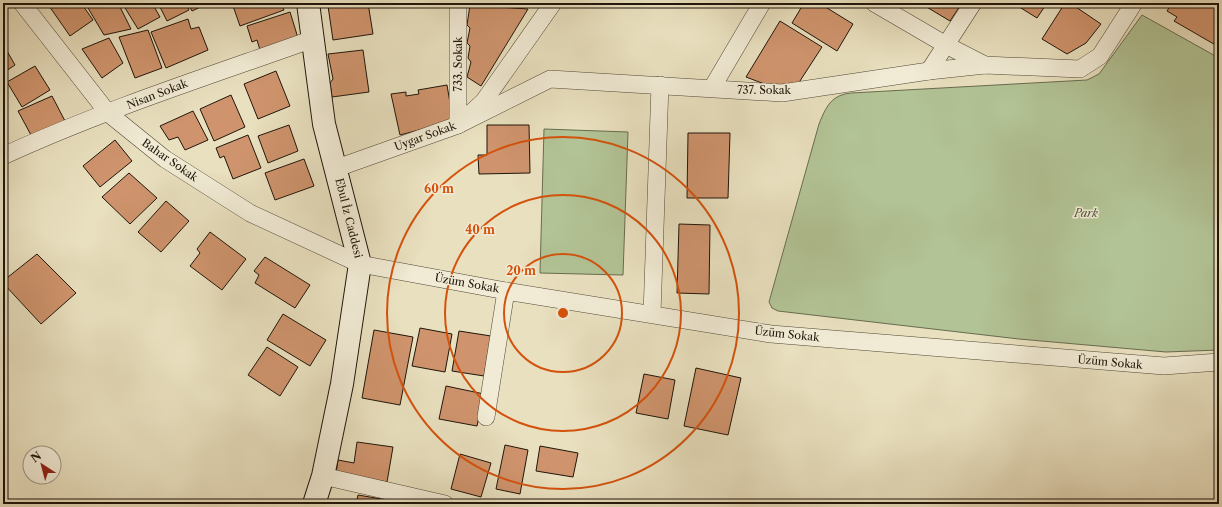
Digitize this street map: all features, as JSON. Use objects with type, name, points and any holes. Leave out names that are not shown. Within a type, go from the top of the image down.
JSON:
[{"type":"street","name":"Bahar Sokak","points":[[22,3],[108,113],[165,159],[250,213],[360,264]]},
{"type":"street","name":"Ebul İz Caddesi","points":[[308,3],[324,124],[337,168],[360,264],[342,384],[323,476],[314,504]]},
{"type":"street","name":"733. Sokak","points":[[458,3],[458,125]]},
{"type":"street","name":"Uygar Sokak","points":[[337,168],[458,125],[484,101],[553,3]]},
{"type":"street","points":[[712,88],[762,3]]},
{"type":"street","points":[[874,3],[946,45],[985,65]]},
{"type":"street","points":[[929,71],[973,3]]},
{"type":"street","name":"737. Sokak","points":[[458,125],[550,79],[712,88],[742,92],[782,93],[929,71],[985,65],[1080,68],[1100,56],[1134,3]]},
{"type":"street","name":"Nisan Sokak","points":[[3,156],[108,113],[212,74],[313,39]]},
{"type":"street","points":[[652,314],[660,85]]},
{"type":"street","name":"Üzüm Sokak","points":[[360,264],[506,291],[771,334],[1164,366],[1219,362]]},
{"type":"street","points":[[486,416],[506,291]]},
{"type":"street","points":[[323,476],[445,504]]},
{"type":"green space","name":"Park","points":[[1142,15],[1219,58],[1219,350],[1166,352],[1019,339],[778,311],[772,308],[769,302],[819,124],[827,107],[834,99],[844,94],[851,93],[1087,80],[1099,74]]},
{"type":"green space","points":[[544,129],[628,132],[623,275],[540,273]]},
{"type":"building","points":[[47,3],[81,3],[93,20],[70,36]]},
{"type":"building","points":[[85,3],[118,3],[131,29],[104,35]]},
{"type":"building","points":[[122,3],[152,3],[160,17],[138,29]]},
{"type":"building","points":[[158,3],[186,3],[189,10],[167,21]]},
{"type":"building","points":[[188,3],[209,3],[192,11]]},
{"type":"building","points":[[232,3],[281,3],[284,10],[240,26]]},
{"type":"building","points":[[348,3],[368,3],[373,34],[333,40],[328,6]]},
{"type":"building","points":[[804,3],[819,3],[853,24],[837,51],[792,23]]},
{"type":"building","points":[[920,3],[962,3],[950,21]]},
{"type":"building","points":[[1013,3],[1047,3],[1037,18]]},
{"type":"building","points":[[1065,3],[1070,3],[1101,24],[1086,43],[1067,54],[1042,39]]},
{"type":"building","points":[[1172,3],[1219,3],[1219,47],[1174,21],[1177,17],[1167,11]]},
{"type":"building","points":[[470,5],[528,9],[481,86],[467,77],[471,62],[468,58],[470,46],[467,43],[470,28],[467,25]]},
{"type":"building","points":[[290,12],[298,38],[260,50],[257,40],[252,42],[247,26]]},
{"type":"building","points":[[188,19],[191,29],[199,27],[208,50],[166,68],[151,32]]},
{"type":"building","points":[[780,21],[822,47],[798,84],[767,85],[746,77]]},
{"type":"building","points":[[148,30],[162,68],[135,78],[119,37]]},
{"type":"building","points":[[109,38],[123,63],[102,78],[82,49]]},
{"type":"building","points":[[3,44],[15,65],[3,73]]},
{"type":"building","points":[[363,50],[369,92],[332,97],[330,83],[333,79],[328,54]]},
{"type":"building","points":[[35,66],[50,90],[22,107],[7,82]]},
{"type":"building","points":[[276,71],[290,106],[258,119],[244,84]]},
{"type":"building","points":[[447,85],[453,121],[400,135],[391,94],[406,92],[406,96],[419,94],[418,90]]},
{"type":"building","points":[[231,95],[245,127],[214,141],[200,109]]},
{"type":"building","points":[[52,96],[65,121],[31,135],[18,111]]},
{"type":"building","points":[[193,111],[208,140],[185,150],[178,137],[169,140],[160,126]]},
{"type":"building","points":[[289,125],[298,151],[268,163],[258,136]]},
{"type":"building","points":[[487,125],[529,125],[530,173],[479,174],[478,155],[487,155]]},
{"type":"building","points":[[688,133],[730,133],[728,198],[687,198]]},
{"type":"building","points":[[248,135],[261,168],[233,179],[224,156],[220,158],[216,148]]},
{"type":"building","points":[[115,140],[132,161],[100,187],[83,166]]},
{"type":"building","points":[[304,159],[314,186],[275,200],[265,173]]},
{"type":"building","points":[[129,173],[157,198],[130,224],[102,197]]},
{"type":"building","points":[[166,201],[189,221],[161,252],[138,232]]},
{"type":"building","points":[[679,224],[710,225],[709,294],[677,293]]},
{"type":"building","points":[[3,230],[8,236],[3,240]]},
{"type":"building","points":[[210,232],[246,259],[222,290],[190,266],[200,253],[197,249]]},
{"type":"building","points":[[37,254],[76,293],[41,324],[3,283],[3,281]]},
{"type":"building","points":[[265,257],[310,285],[295,308],[255,283],[259,275],[254,271]]},
{"type":"building","points":[[283,314],[326,340],[310,366],[267,340]]},
{"type":"building","points":[[420,328],[452,334],[445,372],[412,366]]},
{"type":"building","points":[[374,330],[413,337],[400,405],[362,398]]},
{"type":"building","points":[[459,331],[491,336],[484,376],[452,371]]},
{"type":"building","points":[[267,347],[298,367],[280,396],[248,375]]},
{"type":"building","points":[[696,368],[741,378],[728,435],[684,426]]},
{"type":"building","points":[[644,374],[675,380],[668,419],[636,413]]},
{"type":"building","points":[[446,386],[484,394],[477,426],[439,419]]},
{"type":"building","points":[[357,442],[393,447],[387,482],[336,474],[338,460],[354,463]]},
{"type":"building","points":[[505,445],[528,450],[520,494],[496,489]]},
{"type":"building","points":[[540,446],[578,453],[573,477],[536,471]]},
{"type":"building","points":[[460,454],[491,463],[481,497],[451,489]]},
{"type":"building","points":[[358,495],[399,502],[399,504],[356,504]]}]
